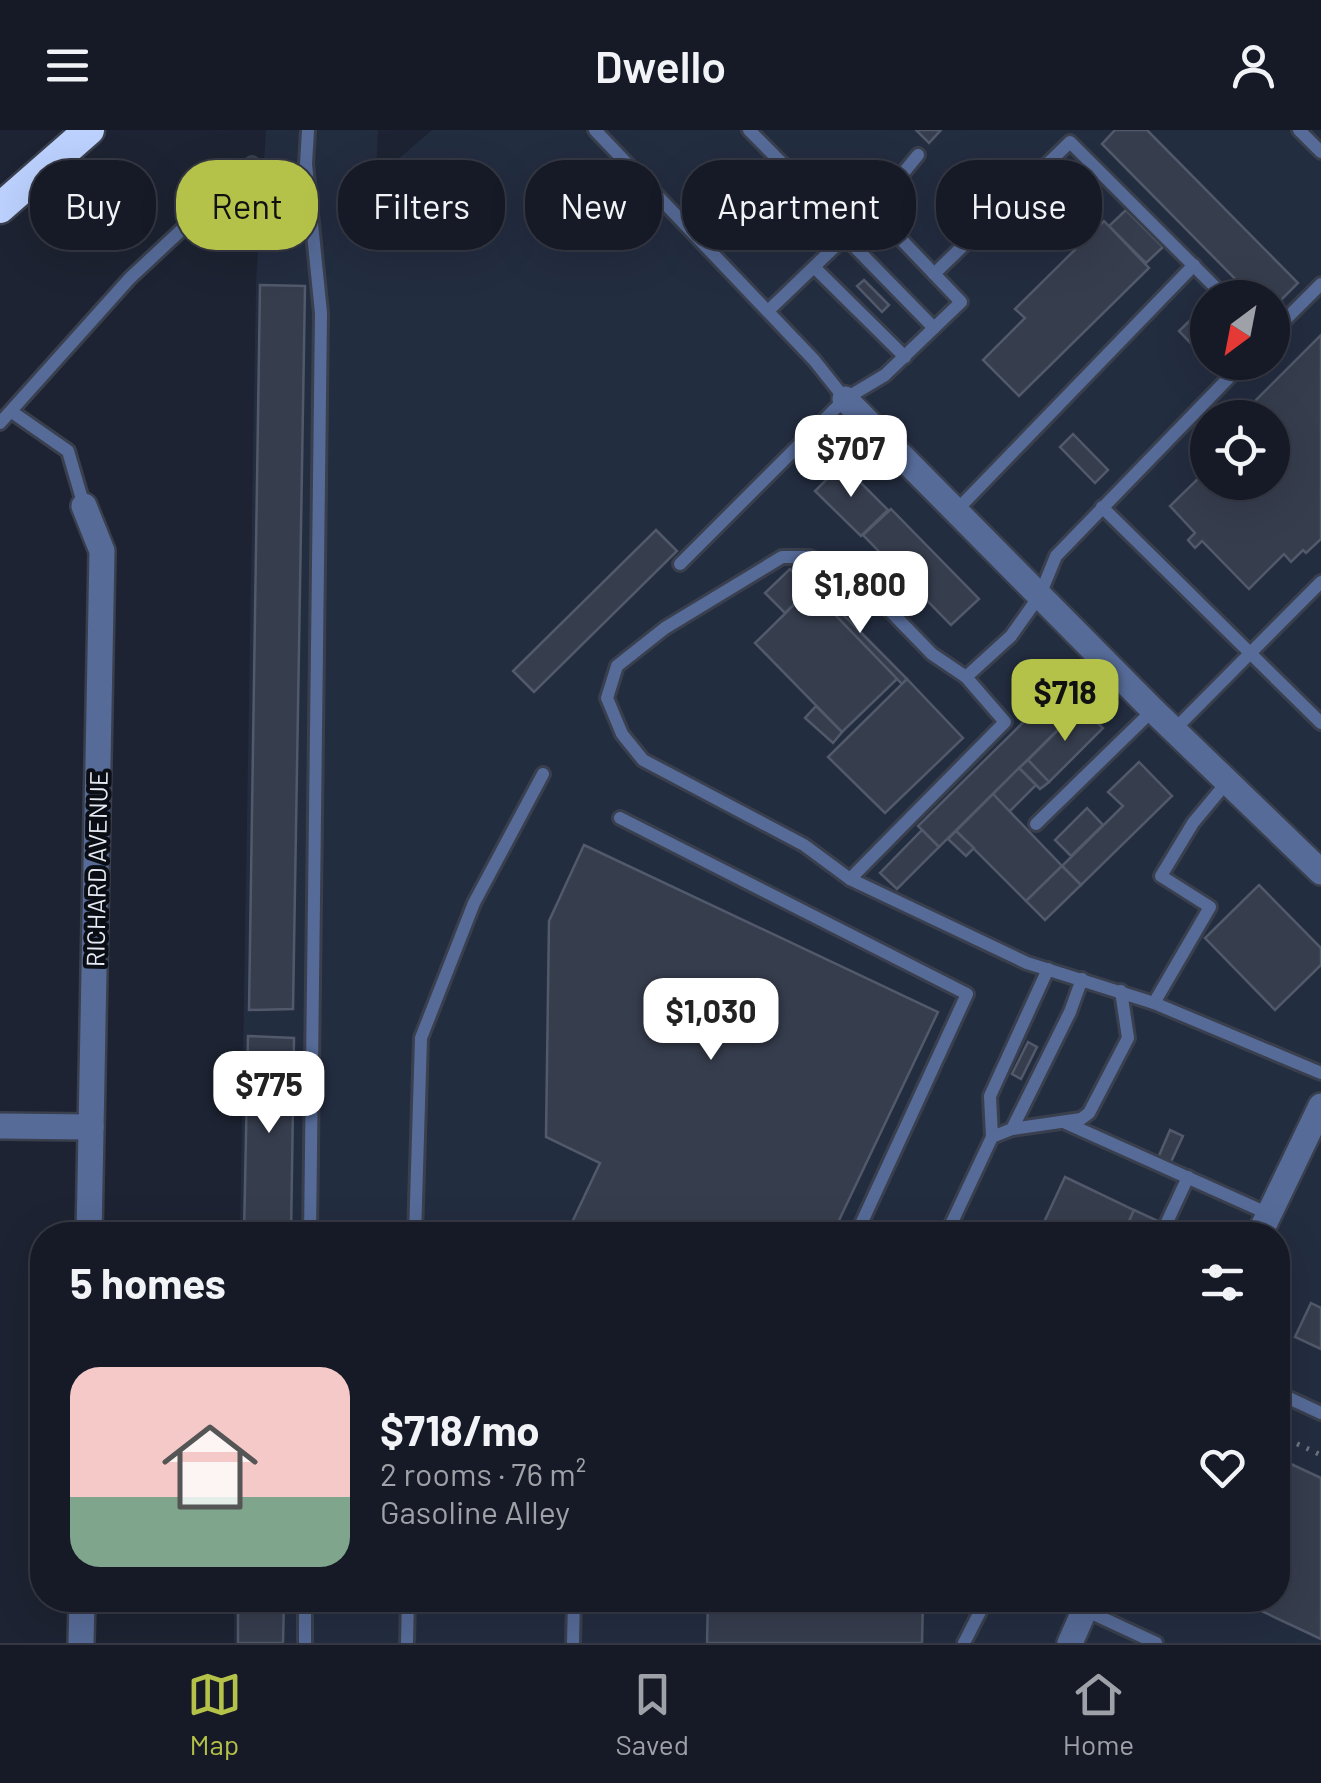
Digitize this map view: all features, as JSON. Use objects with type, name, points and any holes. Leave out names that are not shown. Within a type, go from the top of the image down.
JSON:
[{"type":"highway","points":[[0,208],[89,130]]},
{"type":"street","points":[[845,399],[1153,710],[1321,872]]},
{"type":"street","name":"RICHARD AVENUE","points":[[84,506],[102,551],[88,1222]]},
{"type":"street","points":[[1265,1222],[1321,1106]]},
{"type":"street","points":[[0,1126],[90,1127]]},
{"type":"street","points":[[81,1643],[82,1612]]},
{"type":"street","points":[[1070,1643],[1084,1612]]},
{"type":"lane","points":[[308,130],[306,164],[321,313],[310,1222]]},
{"type":"lane","points":[[595,130],[814,360],[845,399]]},
{"type":"lane","points":[[749,130],[778,160]]},
{"type":"lane","points":[[1058,130],[1209,280]]},
{"type":"lane","points":[[1299,130],[1321,152]]},
{"type":"lane","points":[[934,274],[1070,142]]},
{"type":"lane","points":[[914,160],[918,155]]},
{"type":"lane","points":[[0,423],[130,278],[176,235]]},
{"type":"lane","points":[[768,312],[832,250]]},
{"type":"lane","points":[[863,250],[934,328]]},
{"type":"lane","points":[[680,564],[845,399],[885,375],[961,302],[911,250]]},
{"type":"lane","points":[[956,511],[1194,265]]},
{"type":"lane","points":[[814,267],[905,356]]},
{"type":"lane","points":[[1290,316],[1321,284]]},
{"type":"lane","points":[[966,677],[1011,636],[1040,595],[1056,556],[1226,380]]},
{"type":"lane","points":[[12,412],[68,451],[84,506]]},
{"type":"lane","points":[[1102,507],[1318,715]]},
{"type":"lane","points":[[850,879],[1005,722],[966,677],[932,654],[864,584],[810,556],[782,558],[665,628],[616,666],[606,698],[622,734],[643,760],[804,845],[850,879],[1027,963],[1121,990],[1321,1073]]},
{"type":"lane","points":[[1174,730],[1321,582]]},
{"type":"lane","points":[[1036,824],[1153,710]]},
{"type":"lane","points":[[414,1222],[420,1038],[474,903],[543,774]]},
{"type":"lane","points":[[1154,1003],[1210,907],[1161,876],[1193,823],[1227,782]]},
{"type":"lane","points":[[620,818],[967,994],[862,1222]]},
{"type":"lane","points":[[952,1222],[992,1137],[990,1096],[1048,969]]},
{"type":"lane","points":[[1012,1129],[1070,1012],[1082,979]]},
{"type":"lane","points":[[992,1137],[1012,1129],[1066,1123],[1090,1113],[1128,1038],[1121,990]]},
{"type":"lane","points":[[1066,1123],[1188,1178],[1261,1222]]},
{"type":"lane","points":[[1166,1222],[1188,1178]]},
{"type":"lane","points":[[1290,1398],[1321,1413]]},
{"type":"lane","points":[[305,1643],[306,1612]]},
{"type":"lane","points":[[407,1643],[408,1612]]},
{"type":"lane","points":[[573,1643],[574,1612]]},
{"type":"lane","points":[[964,1643],[980,1612]]},
{"type":"lane","points":[[1103,1612],[1156,1643]]},
{"type":"path","points":[[1290,1440],[1321,1455]]},
{"type":"shaded area","points":[[266,130],[378,130],[377,160],[338,160],[338,250],[505,250],[505,160],[397,160],[432,130],[1321,130],[1321,1643],[234,1643],[234,1612],[1290,1612],[1290,1222],[240,1222],[258,250],[318,250],[318,160],[264,160]]},
{"type":"building","points":[[916,130],[941,130],[929,143]]},
{"type":"building","points":[[1115,130],[1147,130],[1298,283],[1290,291],[1290,280],[1236,280],[1102,144]]},
{"type":"building","points":[[1126,210],[1163,247],[1146,263],[1109,226]]},
{"type":"building","points":[[1102,223],[1149,268],[1019,396],[983,360],[1025,318],[1015,309],[1075,250],[1102,250]]},
{"type":"building","points":[[864,280],[889,305],[882,312],[857,286]]},
{"type":"building","points":[[260,285],[305,286],[293,1009],[249,1010]]},
{"type":"building","points":[[1190,320],[1190,342],[1179,331]]},
{"type":"building","points":[[1321,335],[1321,539],[1291,562],[1284,554],[1249,589],[1202,541],[1195,548],[1188,540],[1195,533],[1170,506],[1190,487],[1190,500],[1290,500],[1290,400],[1256,400],[1276,380],[1290,380],[1290,366]]},
{"type":"building","points":[[1073,434],[1108,470],[1095,483],[1060,447]]},
{"type":"building","points":[[842,464],[888,510],[861,536],[815,491]]},
{"type":"building","points":[[891,509],[979,599],[951,625],[863,535]]},
{"type":"building","points":[[656,530],[677,551],[534,692],[513,671]]},
{"type":"building","points":[[790,569],[810,589],[785,613],[765,593]]},
{"type":"building","points":[[814,585],[907,679],[902,684],[810,589]]},
{"type":"building","points":[[810,589],[897,679],[842,732],[755,643]]},
{"type":"building","points":[[907,679],[963,738],[885,813],[828,757]]},
{"type":"building","points":[[1061,685],[1081,707],[939,847],[918,826]]},
{"type":"building","points":[[816,706],[842,732],[833,743],[805,718]]},
{"type":"building","points":[[1081,707],[1103,728],[1049,782],[1028,760]]},
{"type":"building","points":[[1028,760],[1049,782],[1040,789],[1019,768]]},
{"type":"building","points":[[1139,762],[1172,796],[1081,885],[1062,866],[1123,806],[1108,792]]},
{"type":"building","points":[[1019,768],[1036,785],[1009,812],[993,794]]},
{"type":"building","points":[[993,794],[1062,866],[1026,901],[956,831]]},
{"type":"building","points":[[1087,808],[1103,825],[1071,856],[1055,840]]},
{"type":"building","points":[[922,830],[939,847],[897,889],[880,873]]},
{"type":"building","points":[[956,831],[974,848],[966,856],[948,839]]},
{"type":"building","points":[[584,845],[938,1012],[838,1222],[572,1222],[600,1163],[546,1137],[549,921]]},
{"type":"building","points":[[1062,866],[1081,885],[1045,920],[1026,901]]},
{"type":"building","points":[[1259,885],[1321,948],[1321,965],[1275,1010],[1205,938]]},
{"type":"building","points":[[248,1036],[294,1038],[291,1222],[244,1222]]},
{"type":"building","points":[[1028,1042],[1037,1047],[1021,1079],[1012,1074]]},
{"type":"building","points":[[1170,1130],[1183,1136],[1170,1164],[1158,1158]]},
{"type":"building","points":[[1065,1177],[1134,1210],[1129,1222],[1044,1222]]},
{"type":"building","points":[[1134,1210],[1160,1222],[1129,1222]]},
{"type":"building","points":[[1311,1303],[1321,1308],[1321,1349],[1295,1337]]},
{"type":"building","points":[[1290,1464],[1321,1478],[1321,1639],[1264,1612],[1290,1612]]},
{"type":"building","points":[[238,1612],[284,1612],[283,1643],[238,1643]]},
{"type":"building","points":[[708,1612],[923,1612],[922,1643],[707,1643]]}]
